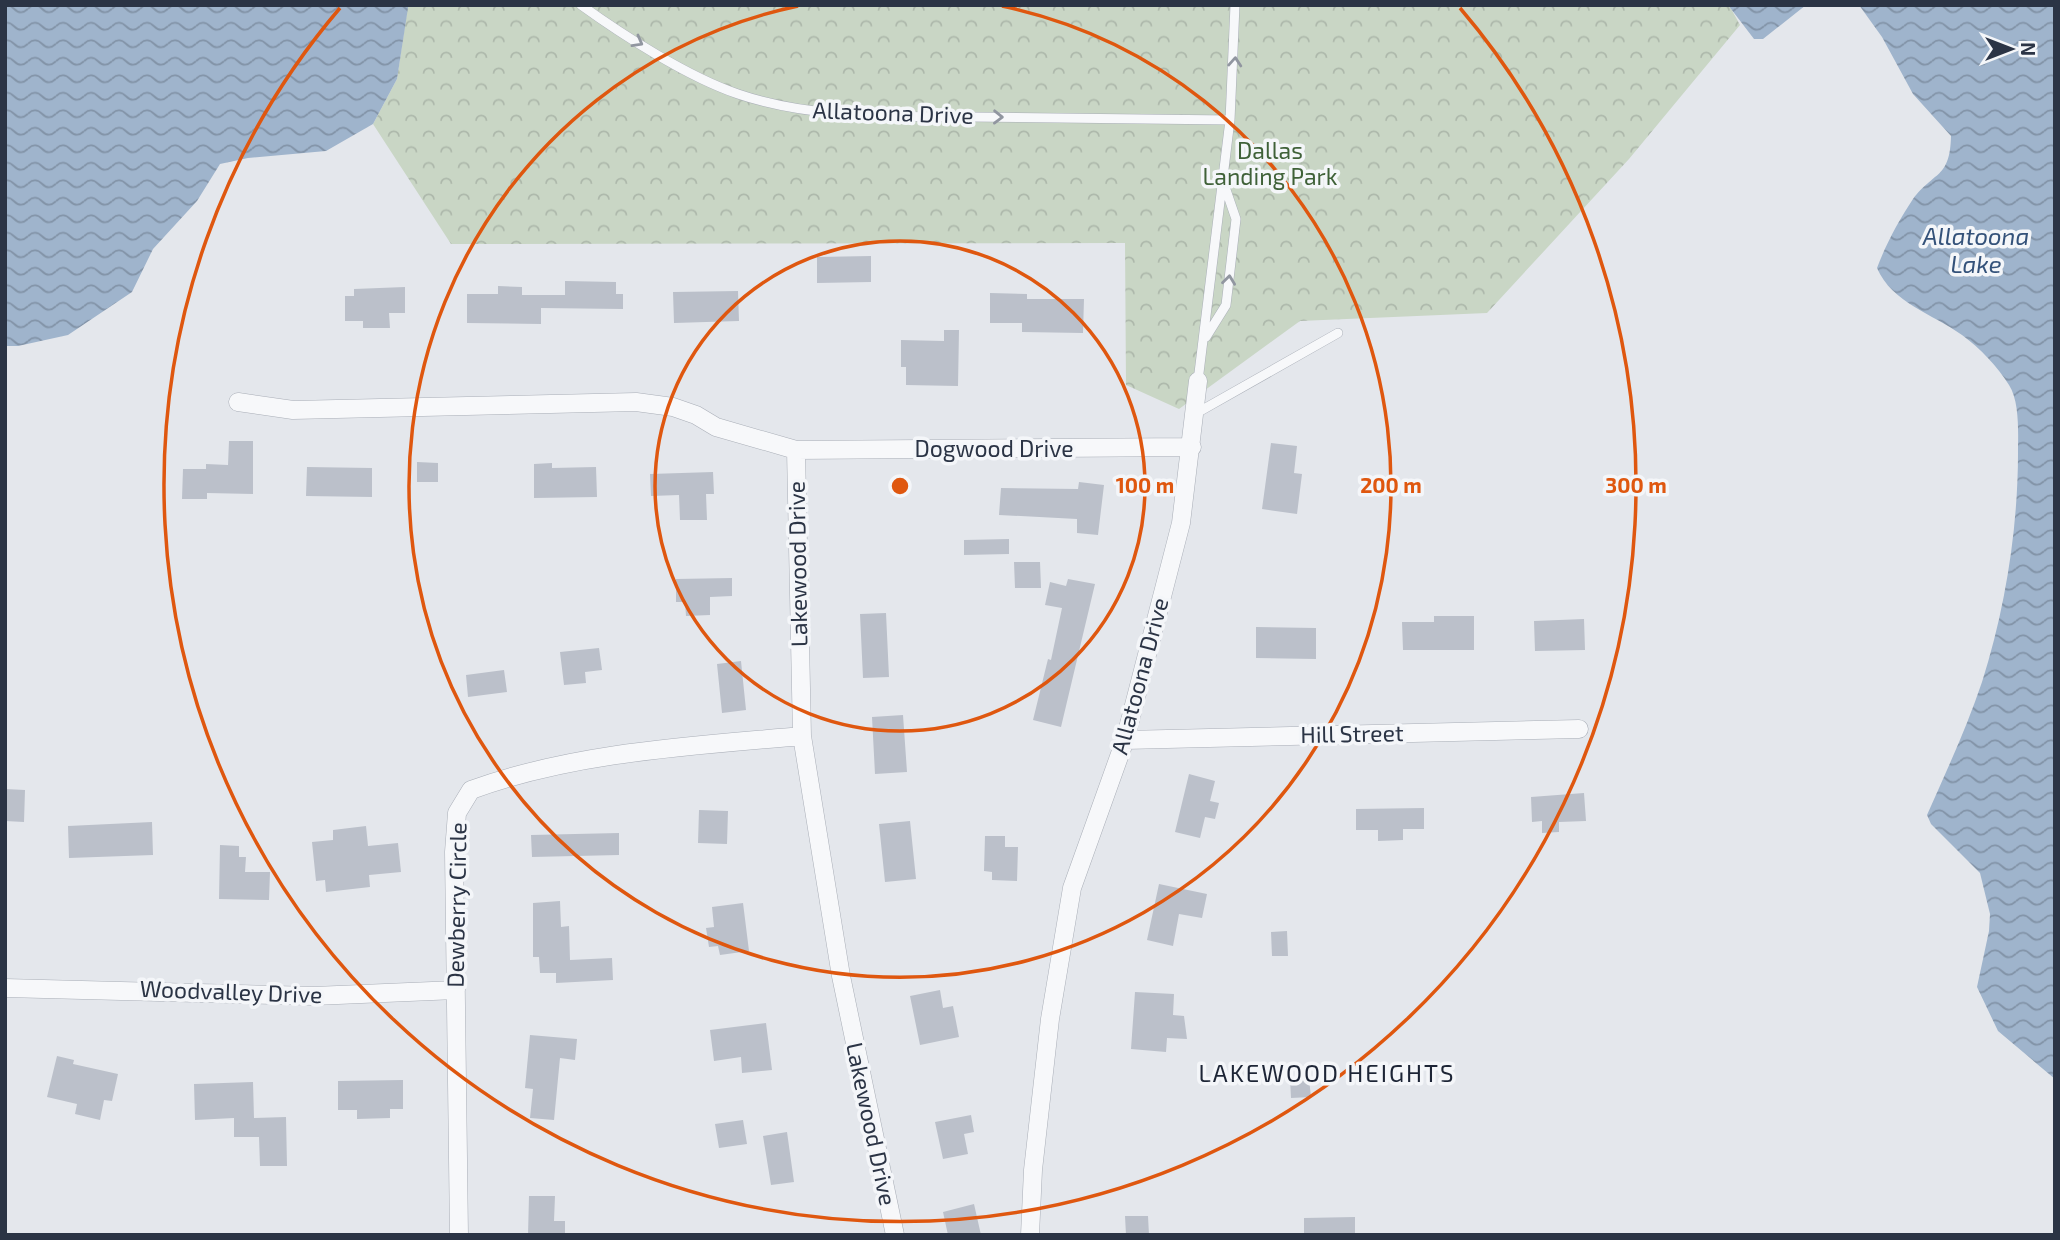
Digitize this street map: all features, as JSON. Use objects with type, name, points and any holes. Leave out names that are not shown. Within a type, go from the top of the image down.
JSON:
[{"type":"street","name":"Allatoona Drive","points":[[1030,1235],[1033,1170],[1050,1019],[1072,888],[1125,740],[1181,523],[1198,380]]},
{"type":"street","name":"Lakewood Drive","points":[[238,402],[293,410],[636,402],[673,407],[696,415],[716,427],[796,450],[802,736],[841,976],[895,1235]]},
{"type":"street","name":"Dogwood Drive","points":[[796,450],[1192,447]]},
{"type":"street","name":"Hill Street","points":[[1125,740],[1579,729]]},
{"type":"street","name":"Dewberry Circle","points":[[459,1235],[454,852],[457,813],[471,790],[513,774],[582,762],[688,746],[802,736]]},
{"type":"street","name":"Woodvalley Drive","points":[[5,988],[314,996],[456,990]]},
{"type":"lane","name":"Allatoona Drive","points":[[581,5],[612,28],[708,80],[737,94],[795,109],[889,116],[1230,120]]},
{"type":"lane","name":"Allatoona Drive","points":[[1198,380],[1203,342],[1226,305],[1236,219],[1223,181],[1230,120],[1235,5]]},
{"type":"lane","points":[[1203,342],[1223,181]]},
{"type":"lane","points":[[1194,415],[1338,333]]},
{"type":"green space","name":"Dallas Landing Park","points":[[408,5],[1729,5],[1740,25],[1629,159],[1487,313],[1300,321],[1179,409],[1126,385],[1125,243],[451,244],[373,124],[397,79]]},
{"type":"water","points":[[5,5],[408,5],[408,8],[397,79],[373,124],[326,151],[248,158],[220,164],[197,201],[153,249],[132,292],[68,335],[18,346],[5,346]]},
{"type":"water","points":[[1728,5],[1806,5],[1763,39],[1754,39]]},
{"type":"water","name":"Allatoona Lake","points":[[1859,5],[2055,5],[2055,1079],[1998,1031],[1977,987],[1990,914],[1980,873],[1931,824],[1927,815],[1976,699],[1997,627],[2009,569],[2016,511],[2017,409],[2009,385],[1982,352],[1962,335],[1903,299],[1884,280],[1877,268],[1893,232],[1913,199],[1940,173],[1948,160],[1951,136],[1913,94],[1882,37]]},
{"type":"building","points":[[871,256],[871,282],[817,283],[817,257]]},
{"type":"building","points":[[565,281],[616,282],[616,294],[623,294],[623,309],[541,308],[541,324],[467,323],[467,294],[498,294],[498,286],[522,287],[522,295],[565,295]]},
{"type":"building","points":[[405,287],[405,313],[389,313],[390,328],[363,328],[363,321],[345,321],[345,296],[354,296],[354,289]]},
{"type":"building","points":[[738,291],[739,321],[674,323],[673,292]]},
{"type":"building","points":[[990,293],[1027,294],[1027,299],[1084,299],[1083,333],[1022,332],[1022,323],[990,323]]},
{"type":"building","points":[[944,330],[959,330],[958,386],[906,385],[906,367],[901,367],[901,340],[944,341]]},
{"type":"building","points":[[229,441],[253,441],[253,494],[207,493],[207,499],[182,499],[183,469],[206,469],[206,464],[228,465]]},
{"type":"building","points":[[1271,443],[1297,446],[1294,473],[1302,474],[1297,514],[1262,509]]},
{"type":"building","points":[[417,462],[438,463],[438,482],[417,482]]},
{"type":"building","points":[[552,463],[552,468],[596,467],[597,497],[534,498],[534,464]]},
{"type":"building","points":[[307,467],[372,468],[372,497],[306,496]]},
{"type":"building","points":[[713,472],[714,494],[706,494],[707,520],[680,520],[679,495],[651,496],[650,474]]},
{"type":"building","points":[[1079,482],[1104,485],[1098,535],[1077,533],[1077,519],[999,515],[1001,488],[1078,489]]},
{"type":"building","points":[[1009,539],[1009,554],[964,555],[964,540]]},
{"type":"building","points":[[1014,562],[1040,562],[1041,588],[1015,588]]},
{"type":"building","points":[[732,578],[732,596],[710,597],[710,615],[686,616],[685,602],[676,602],[676,579]]},
{"type":"building","points":[[1068,579],[1095,584],[1061,727],[1033,720],[1048,659],[1051,660],[1062,608],[1045,605],[1050,582],[1066,586]]},
{"type":"building","points":[[886,613],[889,677],[863,678],[860,614]]},
{"type":"building","points":[[1434,616],[1474,616],[1474,650],[1403,650],[1402,622],[1434,622]]},
{"type":"building","points":[[1584,619],[1585,650],[1535,651],[1534,621]]},
{"type":"building","points":[[1256,627],[1316,628],[1316,659],[1256,658]]},
{"type":"building","points":[[599,648],[602,670],[585,672],[586,683],[564,685],[560,652]]},
{"type":"building","points":[[741,661],[746,710],[722,713],[717,664]]},
{"type":"building","points":[[504,670],[507,692],[468,697],[466,675]]},
{"type":"building","points":[[903,715],[907,772],[875,774],[872,717]]},
{"type":"building","points":[[1189,774],[1215,781],[1210,801],[1219,803],[1215,819],[1205,817],[1200,838],[1175,832]]},
{"type":"building","points":[[5,789],[25,790],[24,822],[5,821]]},
{"type":"building","points":[[1584,793],[1586,821],[1559,822],[1559,832],[1542,833],[1542,821],[1532,822],[1531,797]]},
{"type":"building","points":[[1424,808],[1424,829],[1403,829],[1403,840],[1378,841],[1378,830],[1356,830],[1356,809]]},
{"type":"building","points":[[699,810],[728,811],[727,844],[698,843]]},
{"type":"building","points":[[910,821],[916,879],[885,882],[879,824]]},
{"type":"building","points":[[152,822],[153,855],[69,858],[68,826]]},
{"type":"building","points":[[366,826],[368,846],[398,843],[401,872],[369,875],[370,887],[326,892],[325,880],[316,881],[312,842],[333,840],[333,830]]},
{"type":"building","points":[[619,833],[619,855],[532,857],[531,835]]},
{"type":"building","points":[[985,836],[1005,836],[1005,847],[1018,847],[1017,881],[992,880],[992,872],[984,871]]},
{"type":"building","points":[[220,845],[239,846],[239,857],[246,857],[245,872],[270,872],[269,900],[219,899]]},
{"type":"building","points":[[1159,884],[1207,894],[1202,918],[1179,914],[1173,946],[1147,940]]},
{"type":"building","points":[[560,901],[561,927],[569,926],[570,960],[612,958],[613,980],[556,983],[556,973],[540,973],[539,957],[533,957],[533,903]]},
{"type":"building","points":[[743,903],[749,951],[720,955],[718,946],[709,947],[706,928],[714,927],[712,907]]},
{"type":"building","points":[[1287,931],[1288,956],[1272,956],[1271,932]]},
{"type":"building","points":[[940,990],[943,1008],[953,1006],[959,1037],[920,1045],[910,996]]},
{"type":"building","points":[[1135,992],[1174,994],[1173,1015],[1184,1016],[1187,1039],[1167,1038],[1166,1052],[1131,1049]]},
{"type":"building","points":[[766,1023],[772,1070],[742,1073],[741,1057],[714,1061],[710,1030]]},
{"type":"building","points":[[530,1035],[577,1039],[575,1060],[560,1058],[554,1120],[530,1118],[533,1089],[525,1088]]},
{"type":"building","points":[[57,1056],[74,1060],[73,1064],[118,1074],[112,1101],[104,1100],[100,1120],[75,1114],[77,1104],[47,1097]]},
{"type":"building","points":[[1290,1079],[1309,1079],[1311,1097],[1291,1098]]},
{"type":"building","points":[[403,1080],[403,1109],[390,1109],[390,1118],[357,1119],[357,1110],[338,1110],[338,1081]]},
{"type":"building","points":[[253,1082],[254,1118],[286,1117],[287,1166],[260,1166],[259,1137],[234,1137],[234,1118],[195,1120],[194,1084]]},
{"type":"building","points":[[971,1115],[974,1132],[964,1134],[968,1154],[943,1159],[935,1122]]},
{"type":"building","points":[[743,1120],[747,1144],[719,1148],[715,1124]]},
{"type":"building","points":[[787,1132],[794,1182],[771,1185],[763,1136]]},
{"type":"building","points":[[529,1196],[555,1196],[554,1221],[565,1221],[565,1235],[528,1235]]},
{"type":"building","points":[[974,1204],[981,1235],[948,1235],[943,1212]]},
{"type":"building","points":[[1125,1216],[1148,1216],[1149,1235],[1126,1235]]},
{"type":"building","points":[[1355,1217],[1355,1235],[1304,1235],[1304,1218]]},
{"type":"district","name":"LAKEWOOD HEIGHTS","points":[[1327,1074]]}]
